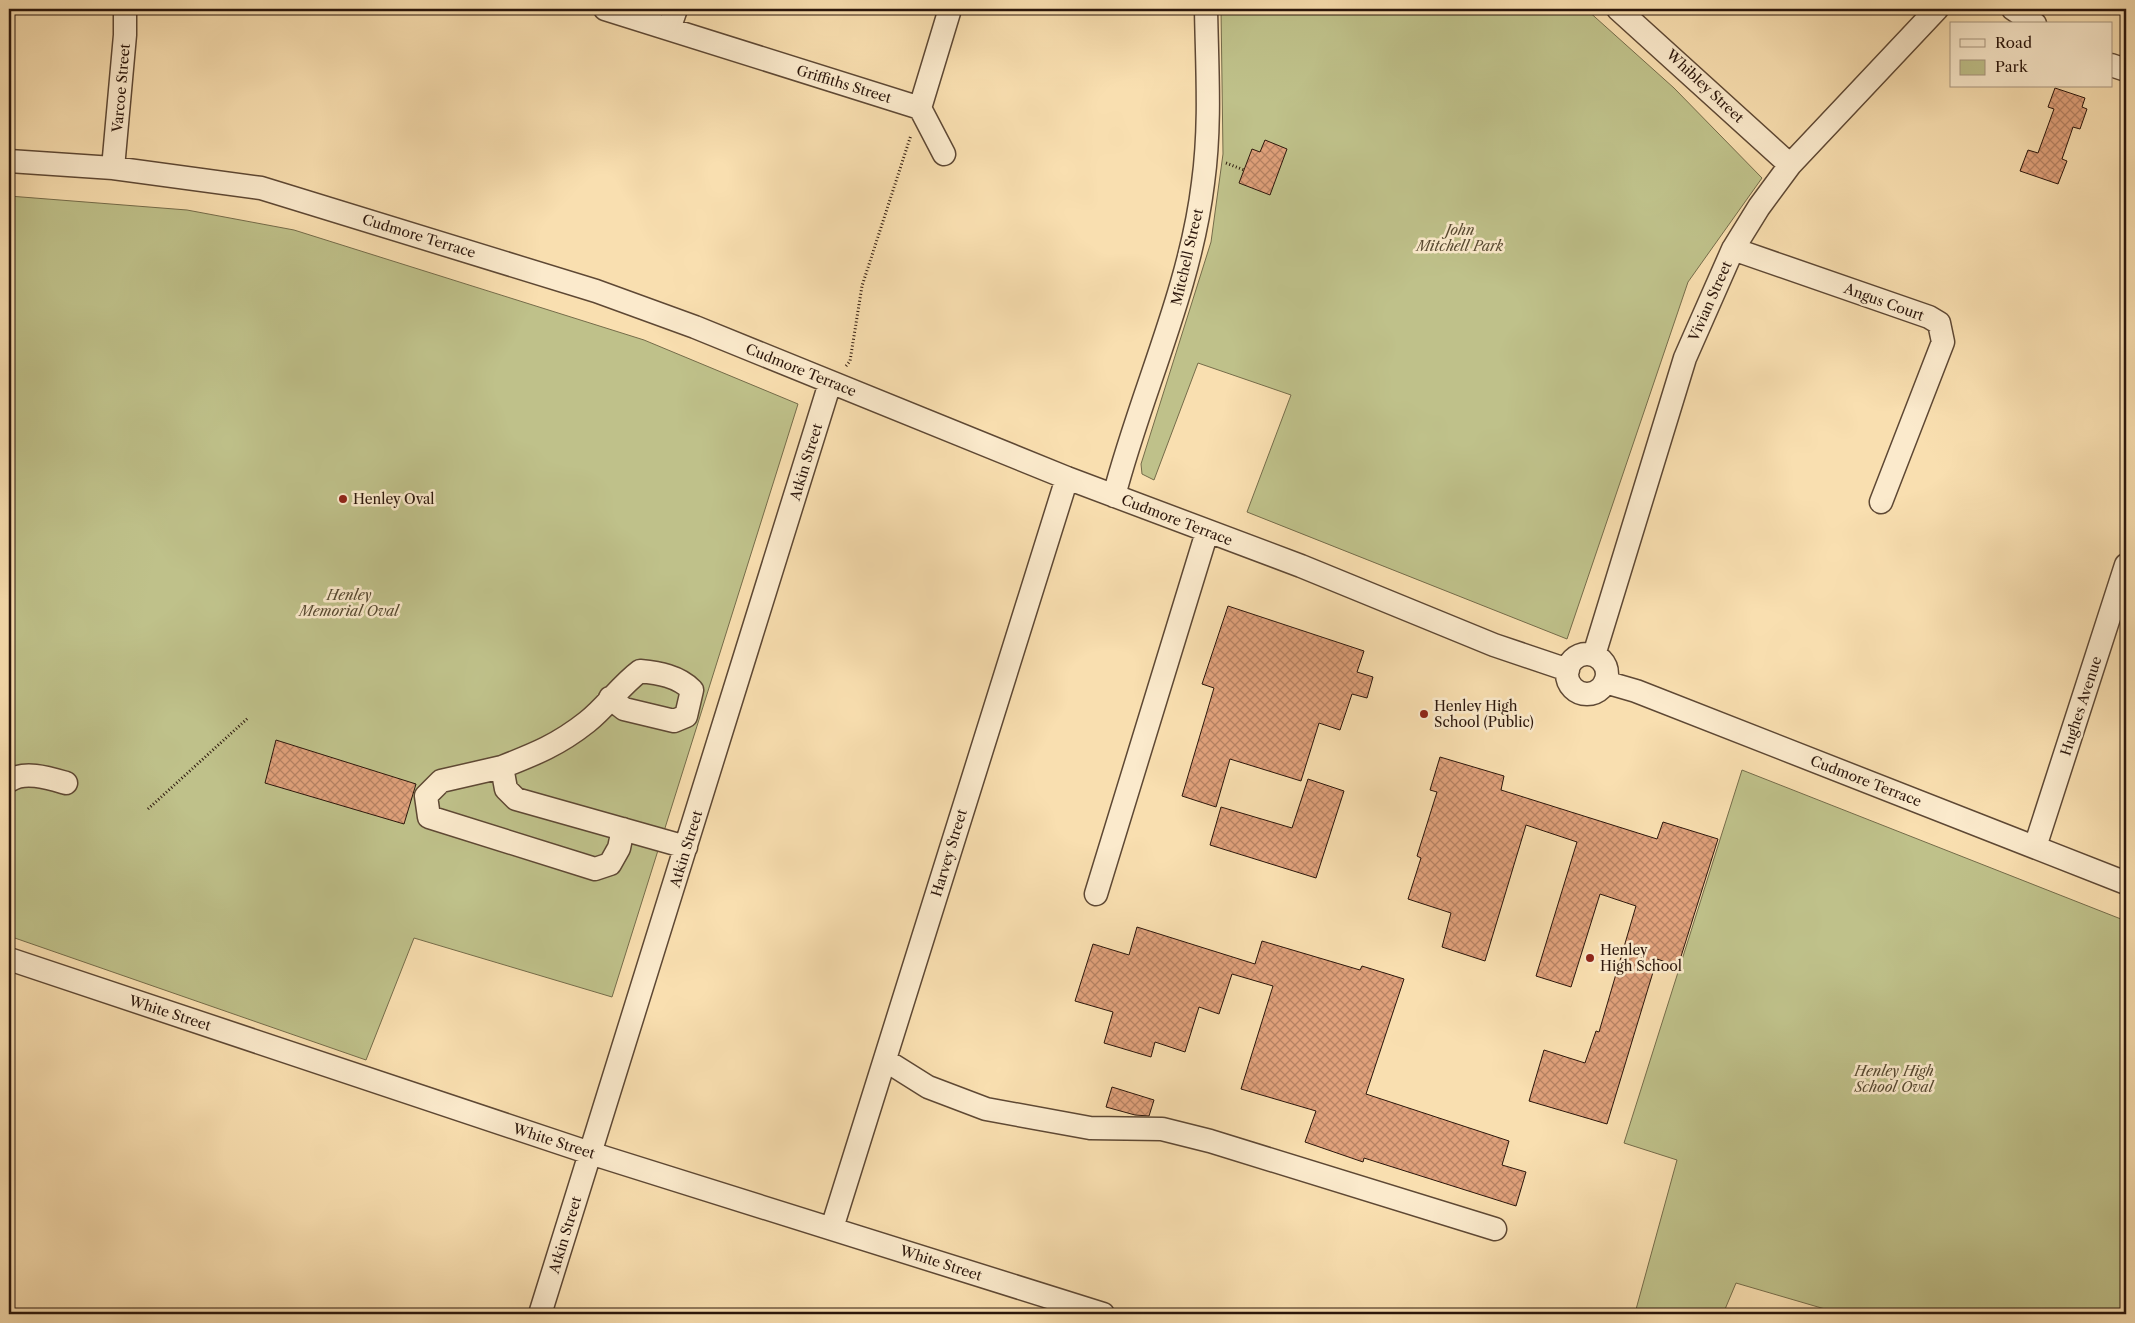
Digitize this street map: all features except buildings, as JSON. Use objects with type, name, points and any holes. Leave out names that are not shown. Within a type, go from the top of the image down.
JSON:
[{"type":"street","name":"Varcoe Street","points":[[113,168],[126,35],[125,9]]},
{"type":"street","name":"Griffiths Street","points":[[605,9],[672,19],[920,108]]},
{"type":"street","points":[[944,154],[920,108],[950,9]]},
{"type":"street","name":"Mitchell Street","points":[[1114,496],[1173,312],[1190,249],[1203,184],[1208,115],[1206,9]]},
{"type":"street","name":"Whibley Street","points":[[1618,9],[1790,165]]},
{"type":"street","name":"Vivian Street","points":[[1594,655],[1685,358],[1733,249],[1759,207],[1790,165],[1937,9]]},
{"type":"street","points":[[2013,9],[2032,22]]},
{"type":"street","points":[[2112,65],[2126,70]]},
{"type":"street","name":"Cudmore Terrace","points":[[9,161],[113,168],[260,188],[360,217],[596,292],[695,327],[1067,478],[1206,532],[1301,566],[1494,645],[1568,670]]},
{"type":"street","name":"Angus Court","points":[[1733,249],[1929,317],[1939,323],[1943,342],[1881,502]]},
{"type":"street","name":"Atkin Street","points":[[540,1314],[830,383]]},
{"type":"street","name":"Harvey Street","points":[[832,1228],[1067,478]]},
{"type":"street","points":[[1096,894],[1206,532]]},
{"type":"street","name":"Hughes Avenue","points":[[2035,847],[2126,565]]},
{"type":"street","points":[[1583,654],[1594,655],[1605,664],[1606,682],[1595,692],[1580,693],[1570,683],[1568,670],[1574,659],[1583,654]]},
{"type":"street","name":"Cudmore Terrace","points":[[1606,682],[1636,691],[2126,883]]},
{"type":"street","points":[[610,698],[588,721],[548,749],[502,767],[441,781],[426,796],[430,817],[595,869],[610,864],[619,848],[623,830]]},
{"type":"street","points":[[502,767],[506,788],[516,799],[686,847]]},
{"type":"street","points":[[9,781],[15,776],[44,776],[66,783]]},
{"type":"street","name":"White Street","points":[[9,959],[590,1153],[832,1228],[1052,1307],[1103,1314]]},
{"type":"street","points":[[884,1060],[928,1088],[986,1109],[1090,1128],[1162,1129],[1210,1141],[1495,1229]]},
{"type":"path","points":[[830,383],[850,361],[862,286],[920,108]]},
{"type":"path","points":[[1224,170],[1226,163],[1244,170]]},
{"type":"path","points":[[148,809],[248,718]]},
{"type":"green space","name":"John Mitchell Park","points":[[1221,9],[1586,9],[1674,88],[1762,178],[1688,282],[1567,639],[1247,512],[1291,395],[1198,363],[1154,480],[1142,474],[1141,464],[1211,242],[1223,154]]},
{"type":"green space","name":"Henley Memorial Oval","points":[[9,196],[187,210],[294,230],[644,340],[798,404],[612,997],[414,938],[366,1060],[9,936]]},
{"type":"green space","name":"Henley High School Oval","points":[[1742,770],[2126,921],[2126,1314],[1842,1314],[1736,1283],[1723,1314],[1635,1313],[1677,1160],[1624,1143]]},
{"type":"place","name":"Henley Oval","points":[[343,499]]},
{"type":"place","name":"Henley High School (Public)","points":[[1424,714]]},
{"type":"place","name":"Henley High School","points":[[1590,958]]}]
